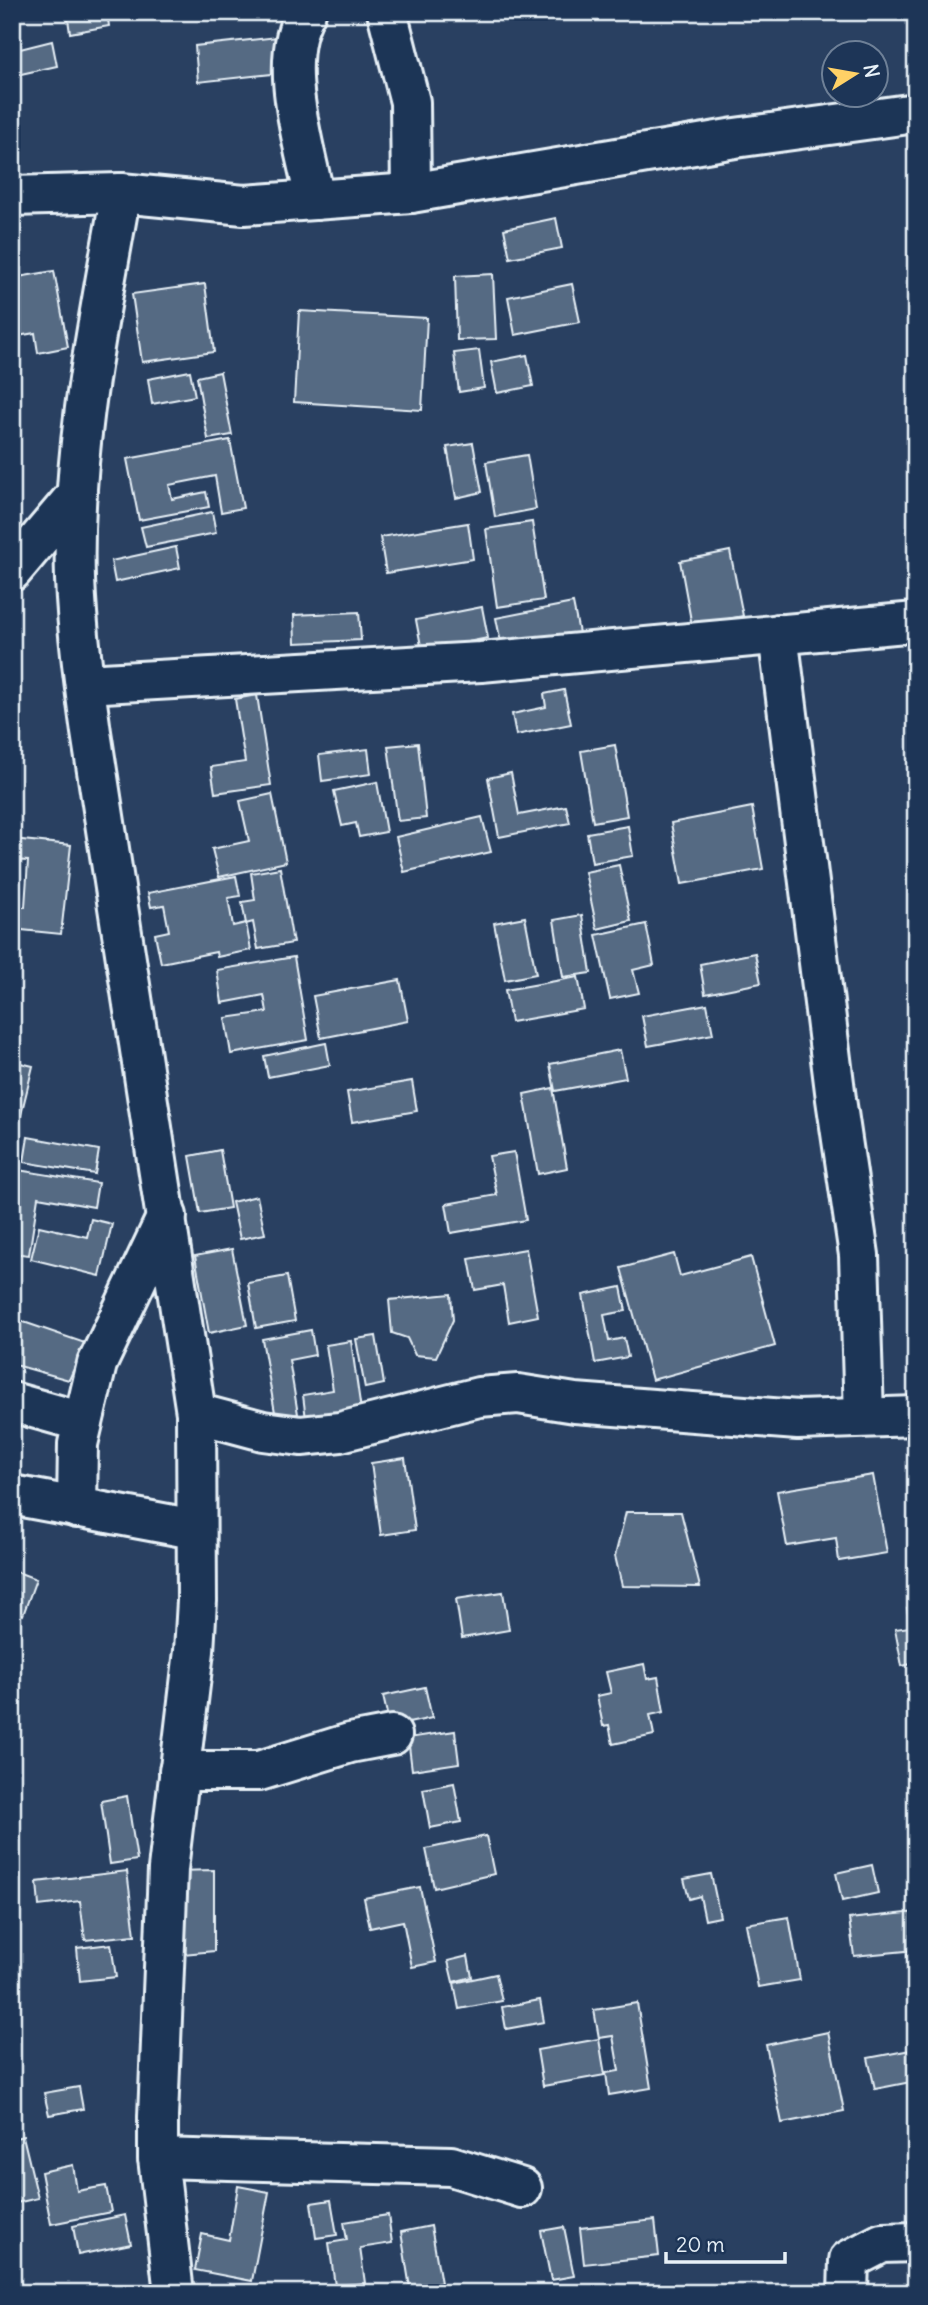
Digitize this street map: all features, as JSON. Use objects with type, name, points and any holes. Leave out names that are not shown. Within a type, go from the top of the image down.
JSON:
[{"type":"street","points":[[306,12],[292,47],[292,76],[315,200]]},
{"type":"street","points":[[387,12],[410,102],[411,193]]},
{"type":"street","points":[[12,196],[121,192],[244,205],[411,193],[735,138],[916,113]]},
{"type":"street","points":[[121,192],[94,348],[77,494],[75,577],[85,684],[196,1413],[194,1529],[197,1601],[194,1651],[168,1869],[158,2158],[174,2293]]},
{"type":"street","points":[[12,571],[77,494]]},
{"type":"street","points":[[85,684],[481,662],[916,622]]},
{"type":"street","points":[[778,634],[837,1112],[859,1255],[864,1417]]},
{"type":"street","points":[[77,1507],[78,1444],[97,1364],[167,1216]]},
{"type":"street","points":[[196,1413],[263,1431],[301,1436],[340,1432],[479,1397],[517,1394],[575,1404],[798,1420],[916,1416]]},
{"type":"street","points":[[12,1402],[83,1422]]},
{"type":"street","points":[[12,1494],[194,1529]]},
{"type":"street","points":[[179,1771],[258,1771],[350,1744],[392,1735]]},
{"type":"street","points":[[158,2158],[451,2166],[522,2188]]},
{"type":"street","points":[[848,2293],[849,2260],[881,2243],[916,2242]]},
{"type":"building","points":[[67,12],[107,12],[109,26],[70,33]]},
{"type":"building","points":[[277,37],[281,73],[198,82],[195,46]]},
{"type":"building","points":[[52,41],[57,66],[12,76],[12,51]]},
{"type":"building","points":[[556,218],[562,248],[510,258],[504,229]]},
{"type":"building","points":[[54,271],[68,347],[38,353],[35,333],[12,337],[12,278]]},
{"type":"building","points":[[493,274],[496,339],[457,340],[455,276]]},
{"type":"building","points":[[205,284],[214,352],[142,362],[132,294]]},
{"type":"building","points":[[572,284],[580,322],[515,335],[508,297]]},
{"type":"building","points":[[299,311],[427,318],[422,410],[294,402]]},
{"type":"building","points":[[479,350],[484,388],[459,392],[454,353]]},
{"type":"building","points":[[527,355],[533,386],[497,393],[491,362]]},
{"type":"building","points":[[190,371],[195,396],[152,404],[148,379]]},
{"type":"building","points":[[220,372],[232,435],[208,439],[197,377]]},
{"type":"building","points":[[12,387],[17,410],[12,410]]},
{"type":"building","points":[[230,440],[243,508],[221,512],[215,476],[169,485],[172,499],[206,492],[209,507],[139,520],[127,459]]},
{"type":"building","points":[[473,443],[482,492],[456,498],[447,447]]},
{"type":"building","points":[[527,455],[536,509],[495,517],[486,462]]},
{"type":"building","points":[[212,512],[216,533],[146,547],[141,527]]},
{"type":"building","points":[[532,522],[544,600],[497,607],[486,529]]},
{"type":"building","points":[[468,523],[473,559],[386,573],[380,537]]},
{"type":"building","points":[[176,547],[180,568],[115,582],[111,561]]},
{"type":"building","points":[[730,551],[743,616],[692,626],[680,561]]},
{"type":"building","points":[[573,603],[579,633],[502,648],[496,618]]},
{"type":"building","points":[[482,607],[488,638],[422,651],[416,620]]},
{"type":"building","points":[[359,612],[361,640],[295,643],[294,615]]},
{"type":"building","points":[[564,690],[571,724],[516,735],[512,714],[546,707],[544,694]]},
{"type":"building","points":[[257,695],[271,785],[215,793],[211,767],[245,762],[235,699]]},
{"type":"building","points":[[418,743],[426,818],[398,821],[388,746]]},
{"type":"building","points":[[615,745],[627,816],[593,822],[581,751]]},
{"type":"building","points":[[368,749],[371,774],[322,781],[319,755]]},
{"type":"building","points":[[511,773],[519,815],[566,806],[570,823],[499,837],[488,778]]},
{"type":"building","points":[[377,782],[386,832],[359,837],[356,823],[342,826],[334,791]]},
{"type":"building","points":[[272,794],[286,862],[219,877],[212,849],[249,841],[240,801]]},
{"type":"building","points":[[752,807],[763,869],[682,884],[671,823]]},
{"type":"building","points":[[482,817],[491,852],[404,872],[396,837]]},
{"type":"building","points":[[628,826],[633,856],[592,863],[587,833]]},
{"type":"building","points":[[12,839],[71,845],[61,934],[12,929],[12,907],[25,907],[28,861],[12,860]]},
{"type":"building","points":[[619,865],[631,921],[597,929],[585,872]]},
{"type":"building","points":[[280,868],[293,943],[258,949],[253,922],[246,924],[242,902],[255,900],[251,873]]},
{"type":"building","points":[[236,876],[240,896],[228,898],[233,926],[246,923],[251,950],[217,957],[216,952],[161,963],[155,934],[169,931],[164,905],[151,907],[148,893]]},
{"type":"building","points":[[582,915],[591,973],[563,977],[554,920]]},
{"type":"building","points":[[525,917],[536,974],[505,980],[494,923]]},
{"type":"building","points":[[646,924],[654,965],[633,970],[639,993],[610,999],[596,935]]},
{"type":"building","points":[[755,953],[761,983],[705,994],[700,964]]},
{"type":"building","points":[[294,957],[308,1040],[231,1054],[225,1018],[267,1012],[264,995],[222,1003],[217,970]]},
{"type":"building","points":[[578,977],[584,1009],[511,1022],[505,990]]},
{"type":"building","points":[[400,980],[408,1021],[321,1038],[313,996]]},
{"type":"building","points":[[707,1004],[713,1034],[648,1046],[642,1016]]},
{"type":"building","points":[[326,1043],[330,1065],[268,1077],[264,1056]]},
{"type":"building","points":[[620,1050],[626,1078],[555,1091],[550,1064]]},
{"type":"building","points":[[12,1061],[33,1066],[21,1115],[12,1112]]},
{"type":"building","points":[[412,1081],[417,1111],[352,1122],[347,1092]]},
{"type":"building","points":[[553,1088],[567,1168],[538,1174],[524,1094]]},
{"type":"building","points":[[28,1137],[99,1150],[95,1174],[24,1162]]},
{"type":"building","points":[[220,1150],[230,1208],[200,1213],[190,1156]]},
{"type":"building","points":[[514,1152],[526,1220],[451,1233],[446,1204],[497,1195],[489,1156]]},
{"type":"building","points":[[18,1170],[98,1183],[94,1207],[38,1197],[29,1255],[12,1253],[12,1204]]},
{"type":"building","points":[[257,1196],[265,1234],[240,1239],[232,1202]]},
{"type":"building","points":[[91,1219],[112,1224],[100,1276],[31,1259],[39,1226],[87,1237]]},
{"type":"building","points":[[232,1249],[247,1325],[209,1333],[195,1256]]},
{"type":"building","points":[[526,1249],[538,1316],[509,1322],[503,1285],[475,1290],[469,1259]]},
{"type":"building","points":[[674,1254],[680,1276],[751,1257],[775,1346],[652,1380],[621,1268]]},
{"type":"building","points":[[287,1276],[295,1321],[256,1328],[248,1283]]},
{"type":"building","points":[[621,1287],[626,1311],[604,1315],[609,1341],[624,1338],[628,1357],[595,1363],[583,1295]]},
{"type":"building","points":[[451,1294],[453,1320],[436,1357],[415,1355],[407,1338],[392,1333],[389,1300]]},
{"type":"building","points":[[12,1318],[85,1343],[69,1380],[12,1364]]},
{"type":"building","points":[[311,1330],[315,1355],[289,1360],[298,1414],[276,1418],[262,1339]]},
{"type":"building","points":[[376,1336],[384,1384],[365,1388],[356,1339]]},
{"type":"building","points":[[351,1341],[361,1410],[306,1419],[303,1395],[333,1390],[326,1345]]},
{"type":"building","points":[[405,1458],[415,1530],[381,1535],[371,1463]]},
{"type":"building","points":[[873,1475],[887,1553],[839,1561],[836,1538],[787,1546],[777,1491]]},
{"type":"building","points":[[626,1512],[681,1512],[700,1587],[622,1586],[615,1556]]},
{"type":"building","points":[[12,1570],[36,1579],[23,1615],[12,1611]]},
{"type":"building","points":[[503,1592],[509,1630],[462,1638],[456,1599]]},
{"type":"building","points":[[916,1607],[916,1663],[902,1666],[895,1629],[910,1627],[907,1608]]},
{"type":"building","points":[[644,1664],[647,1679],[658,1677],[664,1712],[650,1715],[654,1735],[613,1744],[609,1725],[603,1726],[597,1696],[611,1693],[606,1672]]},
{"type":"building","points":[[425,1687],[432,1718],[390,1727],[383,1696]]},
{"type":"building","points":[[455,1731],[459,1763],[412,1770],[408,1738]]},
{"type":"building","points":[[454,1783],[461,1822],[430,1828],[423,1789]]},
{"type":"building","points":[[127,1796],[137,1860],[110,1864],[101,1801]]},
{"type":"building","points":[[486,1836],[494,1874],[434,1888],[426,1849]]},
{"type":"building","points":[[872,1865],[878,1893],[842,1901],[836,1873]]},
{"type":"building","points":[[214,1870],[214,1951],[173,1955],[177,1871]]},
{"type":"building","points":[[127,1871],[135,1935],[85,1940],[80,1901],[39,1906],[37,1882]]},
{"type":"building","points":[[711,1874],[720,1917],[705,1920],[700,1896],[689,1899],[684,1879]]},
{"type":"building","points":[[420,1887],[436,1962],[412,1967],[403,1921],[370,1928],[364,1898]]},
{"type":"building","points":[[916,1912],[916,1950],[854,1956],[849,1919]]},
{"type":"building","points":[[789,1917],[800,1980],[758,1987],[746,1924]]},
{"type":"building","points":[[111,1944],[116,1977],[80,1981],[77,1948]]},
{"type":"building","points":[[916,1953],[916,1979],[910,1980],[907,1954]]},
{"type":"building","points":[[468,1956],[472,1977],[453,1982],[448,1961]]},
{"type":"building","points":[[496,1974],[502,2001],[459,2009],[454,1983]]},
{"type":"building","points":[[540,2000],[544,2022],[506,2029],[502,2007]]},
{"type":"building","points":[[637,2003],[651,2088],[609,2095],[606,2073],[619,2071],[613,2036],[599,2038],[594,2010]]},
{"type":"building","points":[[828,2032],[844,2111],[782,2123],[766,2045]]},
{"type":"building","points":[[599,2039],[605,2075],[543,2086],[537,2050]]},
{"type":"building","points":[[916,2049],[916,2081],[875,2089],[868,2058]]},
{"type":"building","points":[[79,2087],[83,2109],[49,2115],[44,2093]]},
{"type":"building","points":[[23,2136],[38,2198],[12,2204],[12,2139]]},
{"type":"building","points":[[73,2165],[77,2191],[106,2186],[111,2212],[51,2224],[41,2172]]},
{"type":"building","points":[[238,2186],[269,2192],[252,2281],[195,2270],[202,2234],[229,2240]]},
{"type":"building","points":[[331,2200],[337,2235],[316,2238],[311,2203]]},
{"type":"building","points":[[125,2215],[131,2244],[78,2255],[73,2226]]},
{"type":"building","points":[[388,2215],[392,2243],[360,2248],[365,2283],[335,2286],[329,2243],[347,2240],[344,2222]]},
{"type":"building","points":[[655,2220],[659,2256],[584,2264],[580,2228]]},
{"type":"building","points":[[431,2226],[441,2283],[410,2288],[401,2232]]},
{"type":"building","points":[[564,2227],[574,2276],[551,2280],[541,2231]]}]
